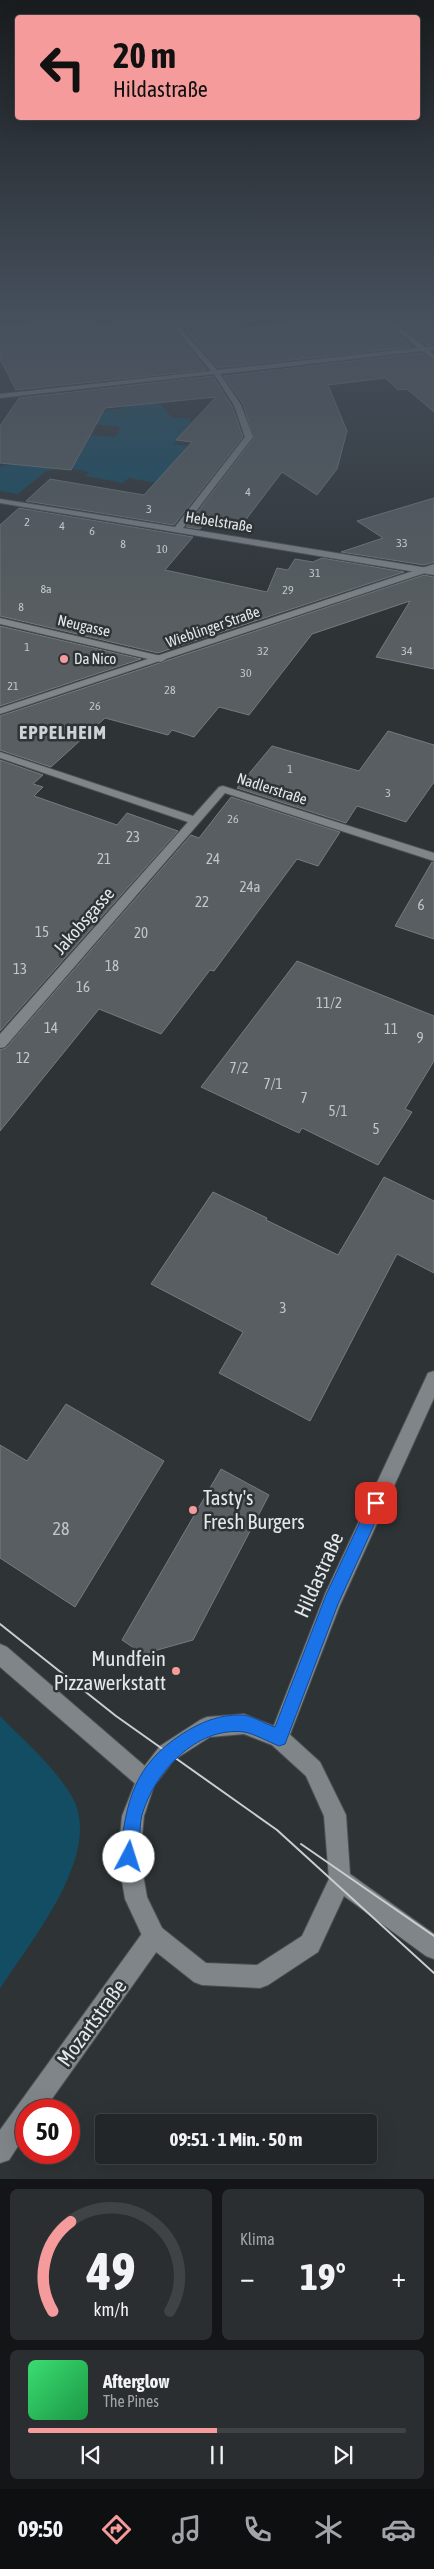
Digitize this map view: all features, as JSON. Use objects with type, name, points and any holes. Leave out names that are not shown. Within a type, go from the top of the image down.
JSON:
[{"type":"street","points":[[178,529],[249,438],[246,422]]},
{"type":"street","name":"Hebelstraße","points":[[0,500],[431,570]]},
{"type":"street","name":"Wieblinger Straße","points":[[0,711],[431,570]]},
{"type":"street","name":"Neugasse","points":[[0,621],[161,659]]},
{"type":"street","points":[[0,755],[195,822]]},
{"type":"street","name":"Nadlerstraße","points":[[195,822],[223,790],[434,857]]},
{"type":"street","name":"Jakobsgasse","points":[[0,1044],[195,822]]},
{"type":"street","name":"Hildastraße","points":[[279,1738],[332,1601],[434,1380]]},
{"type":"street","points":[[0,1654],[146,1780]]},
{"type":"street","points":[[244,1724],[279,1738],[313,1768],[335,1815],[340,1880],[310,1944],[260,1977],[202,1974],[154,1936],[136,1899],[129,1857],[133,1816],[146,1780],[167,1753],[207,1727],[244,1724]]},
{"type":"street","points":[[340,1880],[434,1948]]},
{"type":"street","name":"Mozartstraße","points":[[37,2099],[154,1936]]},
{"type":"street","points":[[0,2152],[15,2130]]},
{"type":"shaded area","points":[[191,422],[193,429],[183,433],[173,444],[188,446],[156,483],[128,478],[123,483],[85,476],[89,472],[56,466],[51,471],[46,471],[18,494],[0,491],[0,467],[8,464],[19,450],[90,435],[115,437],[121,427],[80,423]]},
{"type":"shaded area","points":[[0,1716],[56,1774],[71,1795],[79,1817],[79,1842],[72,1869],[60,1895],[45,1922],[0,1989]]},
{"type":"building","points":[[3,422],[97,422],[71,470],[0,463],[0,426]]},
{"type":"building","points":[[193,422],[238,422],[243,437],[174,525],[26,501],[50,479],[144,495],[192,442],[176,440]]},
{"type":"building","points":[[249,422],[343,422],[347,431],[337,469],[317,495],[282,472],[241,526],[207,520],[200,529],[186,527],[254,438]]},
{"type":"building","points":[[434,498],[434,562],[424,565],[341,552],[383,538],[357,521]]},
{"type":"building","points":[[19,508],[193,537],[165,570],[267,592],[277,568],[288,570],[295,559],[313,562],[322,558],[404,572],[158,653],[0,616],[0,525]]},
{"type":"building","points":[[424,575],[434,577],[434,669],[376,657],[410,601],[312,634],[249,715],[219,707],[194,737],[172,730],[168,735],[105,718],[51,767],[0,750],[0,716]]},
{"type":"building","points":[[0,626],[141,659],[0,706]]},
{"type":"building","points":[[388,731],[434,745],[434,782],[406,822],[357,806],[346,823],[237,788],[272,746],[359,771]]},
{"type":"building","points":[[0,760],[43,775],[33,784],[43,787],[34,796],[117,825],[127,813],[178,831],[0,1031]]},
{"type":"building","points":[[231,797],[340,832],[318,866],[297,859],[214,971],[210,970],[161,1034],[99,1009],[0,1131],[0,1050],[6,1048],[191,835],[199,838]]},
{"type":"building","points":[[432,862],[434,863],[434,939],[395,926]]},
{"type":"building","points":[[297,961],[434,1016],[434,1061],[405,1109],[412,1112],[378,1165],[302,1128],[299,1133],[201,1087]]},
{"type":"building","points":[[384,1177],[434,1201],[434,1273],[397,1254],[310,1421],[219,1373],[243,1332],[151,1284],[213,1192],[338,1255]]},
{"type":"building","points":[[66,1404],[164,1461],[75,1607],[0,1558],[0,1445],[27,1461]]},
{"type":"building","points":[[221,1469],[269,1495],[193,1640],[143,1654],[122,1640]]},
{"type":"tram line","points":[[0,1624],[116,1716],[277,1830],[434,1973]]},
{"type":"tram line","points":[[301,1844],[434,1936]]},
{"type":"place","name":"Da Nico","points":[[64,659]]},
{"type":"place","name":"Tasty's Fresh Burgers","points":[[193,1510]]},
{"type":"place","name":"Mundfein Pizzawerkstatt","points":[[176,1671]]},
{"type":"district","name":"EPPELHEIM","points":[[63,732]]},
{"type":"route","points":[[129,1857],[133,1816],[146,1780],[167,1753],[207,1727],[244,1724],[279,1738],[332,1601],[376,1503]]}]
